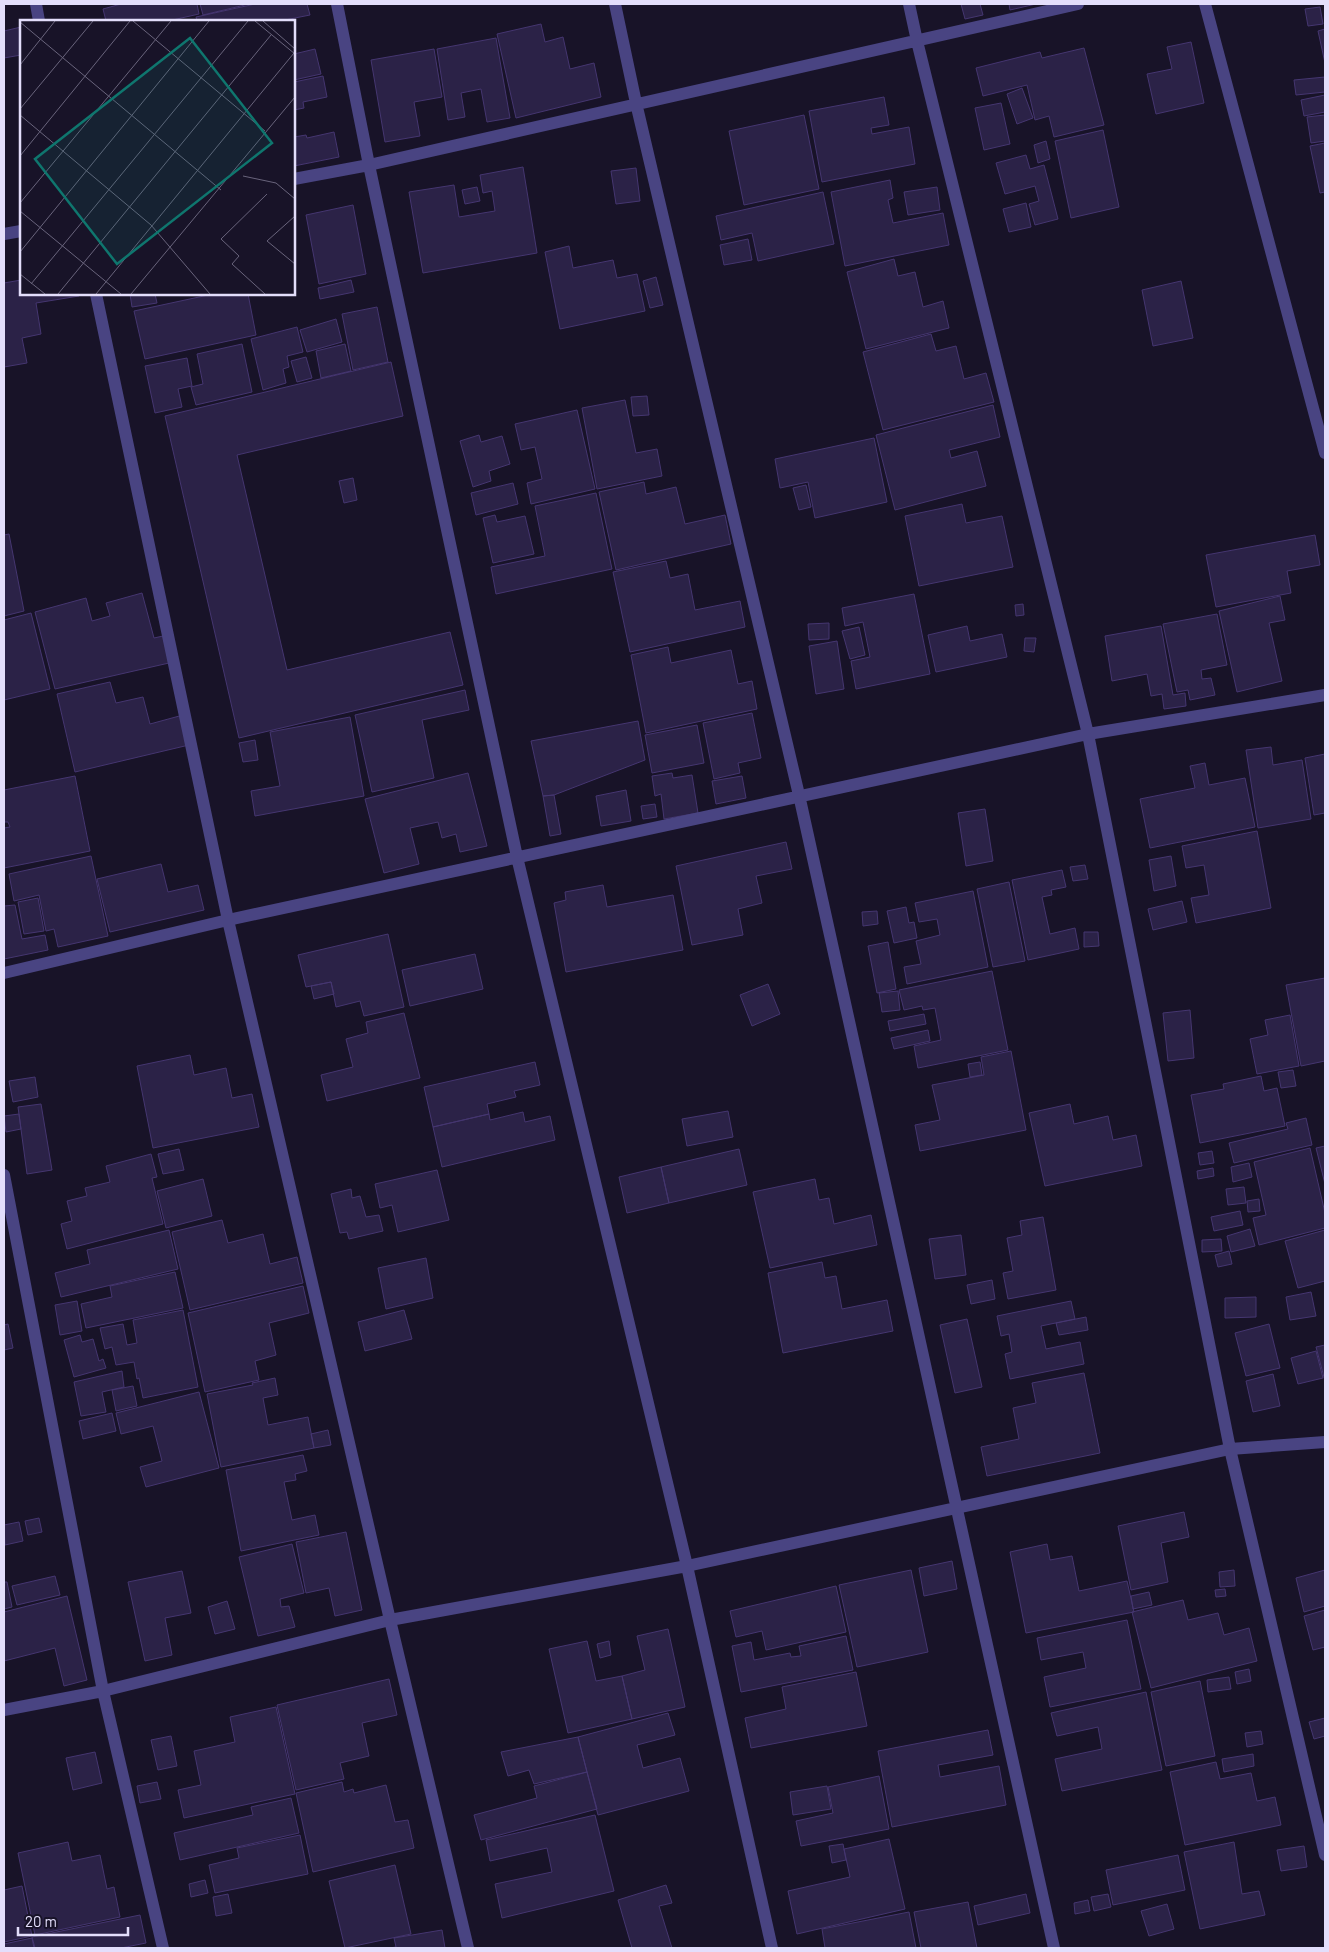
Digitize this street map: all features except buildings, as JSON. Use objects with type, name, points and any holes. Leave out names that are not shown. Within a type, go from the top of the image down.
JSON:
[{"type":"street","points":[[36,4],[39,20]]},
{"type":"street","points":[[337,4],[369,165],[517,857],[687,1566],[772,1948]]},
{"type":"street","points":[[615,4],[636,103],[799,795],[1054,1948]]},
{"type":"street","points":[[910,4],[917,41],[1088,734],[1230,1450],[1325,1855]]},
{"type":"street","points":[[295,179],[369,165],[1078,4]]},
{"type":"street","points":[[1205,4],[1325,453]]},
{"type":"street","points":[[4,234],[20,231]]},
{"type":"street","points":[[96,295],[228,920],[468,1948]]},
{"type":"street","points":[[4,973],[228,920],[1088,734],[1325,695]]},
{"type":"street","points":[[4,1176],[103,1691],[163,1948]]},
{"type":"street","points":[[4,1710],[103,1691],[390,1620],[687,1566],[1230,1450],[1325,1442]]}]
